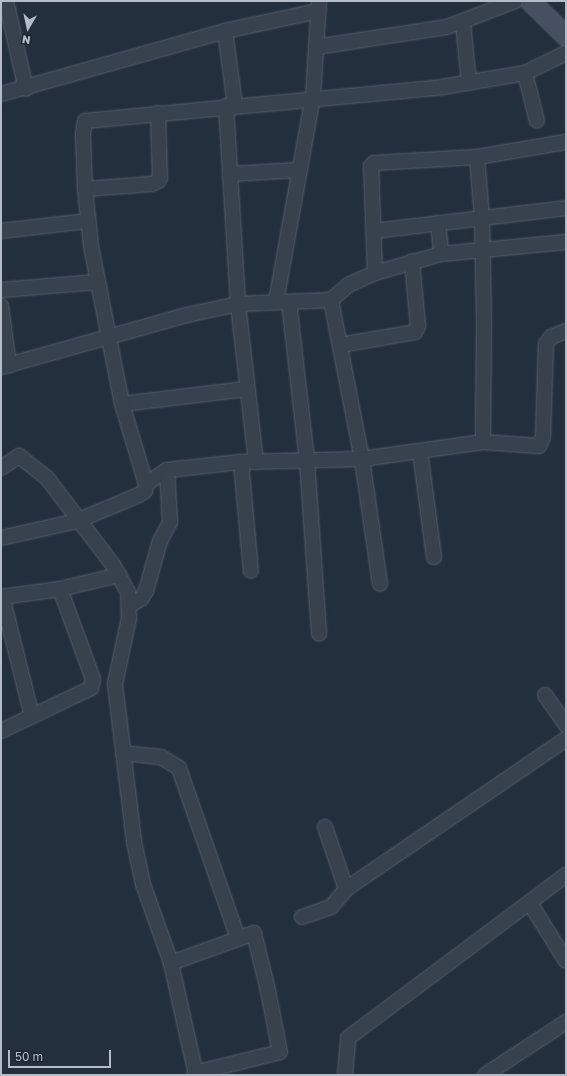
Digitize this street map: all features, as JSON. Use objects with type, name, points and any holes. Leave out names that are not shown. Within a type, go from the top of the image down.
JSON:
[{"type":"street","points":[[6,1],[26,89]]},
{"type":"street","points":[[316,47],[463,23],[515,1]]},
{"type":"street","points":[[530,1],[566,36]]},
{"type":"street","points":[[1,94],[26,89],[225,31],[318,6],[313,97],[299,170],[283,302],[307,461],[319,634]]},
{"type":"street","points":[[463,23],[469,83]]},
{"type":"street","points":[[225,31],[231,105],[230,174],[238,304],[246,389],[256,462]]},
{"type":"street","points":[[1,538],[77,521],[139,495],[145,491],[146,484],[122,404],[108,336],[88,221],[83,134],[85,121],[231,105],[469,83],[525,73],[566,53]]},
{"type":"street","points":[[525,73],[537,122]]},
{"type":"street","points":[[85,189],[152,184],[158,181],[160,178],[158,113]]},
{"type":"street","points":[[374,273],[371,166],[374,163],[477,157],[566,142]]},
{"type":"street","points":[[477,157],[482,218],[483,442]]},
{"type":"street","points":[[230,174],[299,170]]},
{"type":"street","points":[[374,231],[566,208]]},
{"type":"street","points":[[1,231],[88,221]]},
{"type":"street","points":[[438,223],[441,254]]},
{"type":"street","points":[[1,306],[5,366],[108,336],[238,304],[331,300],[348,285],[374,273],[441,254],[482,252],[566,242]]},
{"type":"street","points":[[340,345],[415,332],[417,330],[412,261]]},
{"type":"street","points":[[1,290],[98,282]]},
{"type":"street","points":[[331,300],[362,459],[380,584]]},
{"type":"street","points":[[146,484],[167,470],[241,462],[362,459],[483,442],[539,446],[542,443],[546,344],[551,338],[566,331]]},
{"type":"street","points":[[122,404],[246,389]]},
{"type":"street","points":[[420,451],[434,557]]},
{"type":"street","points":[[1,468],[17,456],[20,456],[47,478],[77,521],[119,575],[128,592],[130,605],[115,684],[139,870],[161,942],[171,963],[195,1074],[280,1051],[254,934],[238,938],[171,963]]},
{"type":"street","points":[[241,462],[251,571]]},
{"type":"street","points":[[130,605],[141,599],[146,591],[160,542],[170,522],[167,470]]},
{"type":"street","points":[[32,716],[1,597],[60,589],[119,575]]},
{"type":"street","points":[[1,731],[91,688],[92,684],[60,589]]},
{"type":"street","points":[[545,695],[566,725]]},
{"type":"street","points":[[302,918],[331,907],[346,889],[566,740]]},
{"type":"street","points":[[123,753],[161,757],[179,768],[238,938]]},
{"type":"street","points":[[325,827],[346,889]]},
{"type":"street","points":[[345,1075],[348,1038],[566,875]]},
{"type":"street","points":[[530,903],[566,961]]},
{"type":"street","points":[[485,1075],[566,1022]]}]
